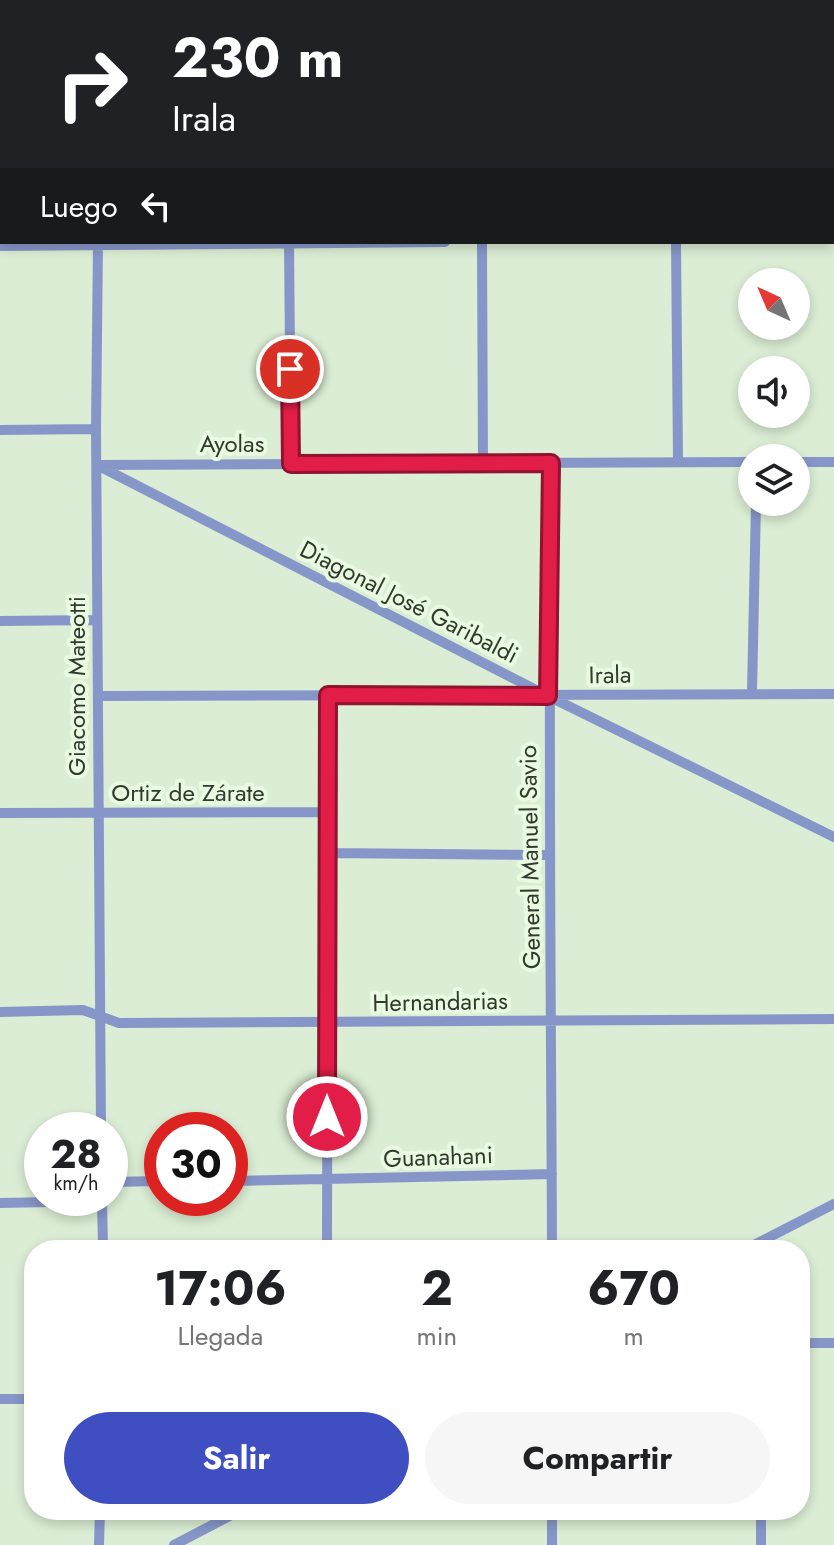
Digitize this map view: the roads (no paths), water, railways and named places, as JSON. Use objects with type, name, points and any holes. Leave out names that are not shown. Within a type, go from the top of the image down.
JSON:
[{"type":"street","points":[[0,246],[98,244]]},
{"type":"street","name":"Giacomo Mateotti","points":[[98,244],[96,429],[101,1112]]},
{"type":"street","points":[[289,244],[291,464]]},
{"type":"street","points":[[482,244],[483,464]]},
{"type":"street","points":[[676,244],[678,461]]},
{"type":"street","points":[[0,430],[96,429]]},
{"type":"street","name":"Ayolas","points":[[97,465],[738,462]]},
{"type":"street","points":[[810,462],[834,462]]},
{"type":"street","name":"General Manuel Savio","points":[[551,463],[548,696],[553,1020],[552,1240]]},
{"type":"street","name":"Diagonal José Garibaldi","points":[[97,465],[548,696],[834,837]]},
{"type":"street","points":[[752,693],[756,516]]},
{"type":"street","points":[[0,621],[97,620]]},
{"type":"street","name":"Irala","points":[[99,696],[834,694]]},
{"type":"street","points":[[327,1240],[328,695]]},
{"type":"street","name":"Ortiz de Zárate","points":[[0,813],[328,812]]},
{"type":"street","points":[[328,853],[549,855]]},
{"type":"street","name":"Hernandarias","points":[[0,1012],[83,1010],[119,1023],[834,1019]]},
{"type":"street","name":"Guanahani","points":[[248,1181],[552,1174]]},
{"type":"street","points":[[0,1203],[24,1202]]},
{"type":"street","points":[[764,1240],[834,1204]]},
{"type":"street","points":[[102,1216],[103,1240]]},
{"type":"street","points":[[810,1343],[834,1343]]},
{"type":"street","points":[[0,1399],[24,1399]]},
{"type":"street","points":[[99,1545],[100,1520]]},
{"type":"street","points":[[174,1545],[222,1520]]},
{"type":"street","points":[[552,1520],[552,1545]]},
{"type":"street","points":[[761,1520],[761,1545]]}]
